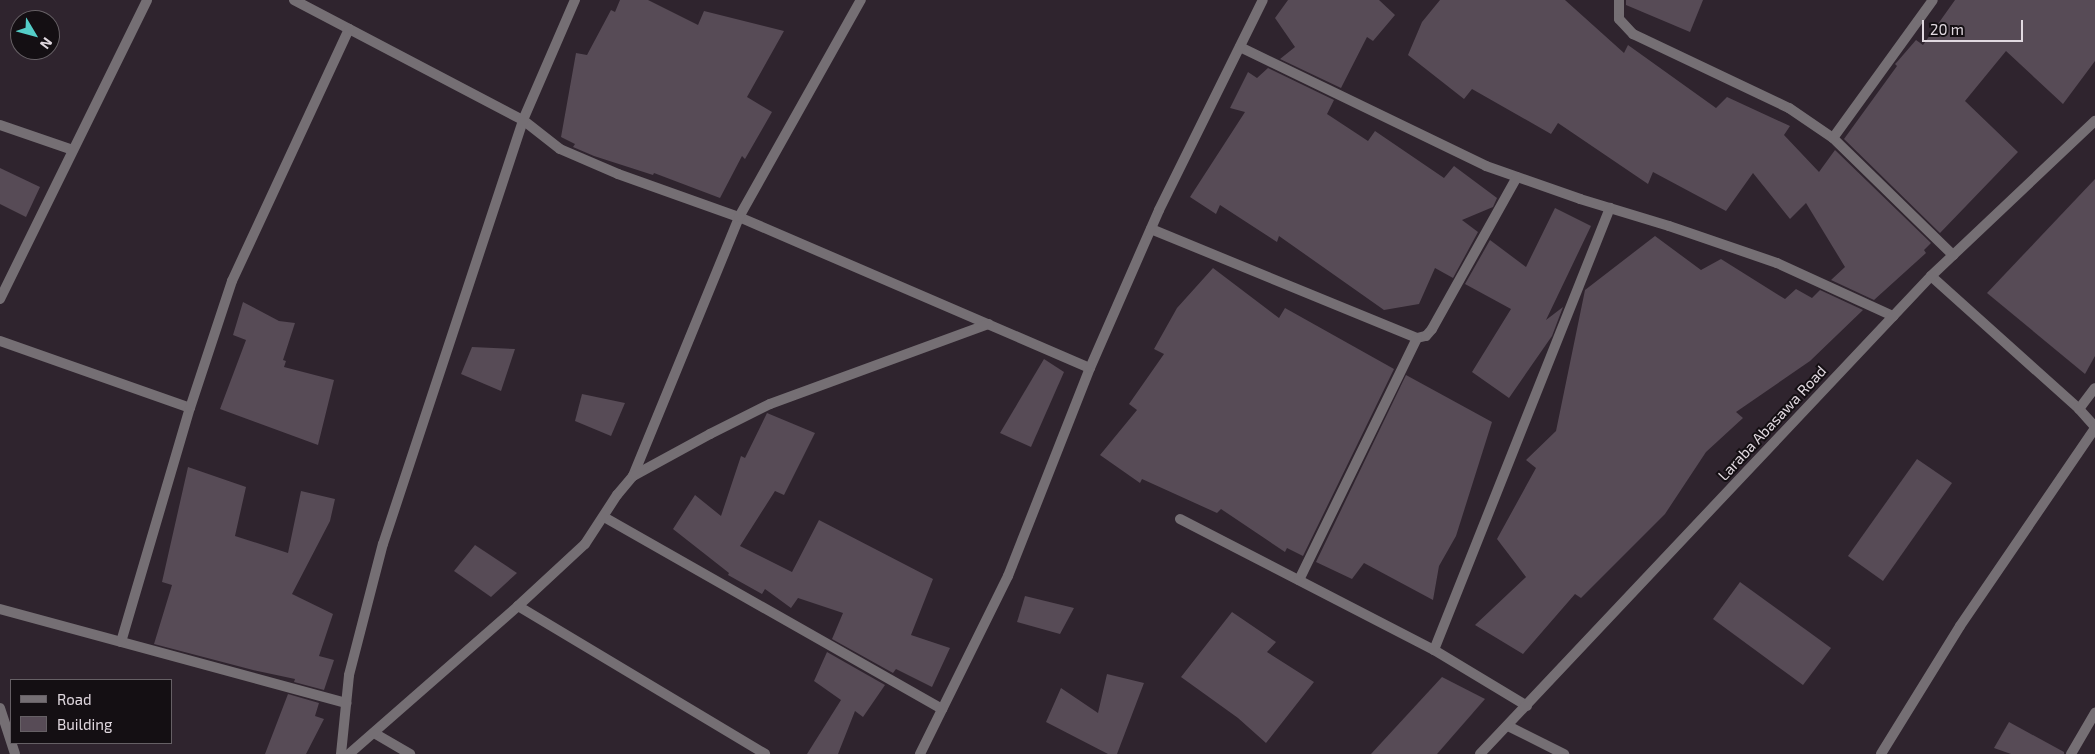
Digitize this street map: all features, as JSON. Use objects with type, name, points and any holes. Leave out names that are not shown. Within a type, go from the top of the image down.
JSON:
[{"type":"street","points":[[0,299],[147,0]]},
{"type":"street","points":[[294,0],[522,120],[560,149],[618,174],[739,217],[1090,368]]},
{"type":"street","points":[[341,754],[349,675],[383,544],[522,120],[574,0]]},
{"type":"street","points":[[349,754],[518,606],[585,544],[617,495],[633,476],[739,217],[861,0]]},
{"type":"street","points":[[920,754],[1008,576],[1090,368],[1151,229],[1263,0]]},
{"type":"street","points":[[1619,0],[1619,19],[1633,34],[1789,108],[1833,138],[1953,255]]},
{"type":"street","points":[[1833,138],[1933,0]]},
{"type":"street","points":[[121,642],[190,408],[232,281],[350,29]]},
{"type":"street","points":[[1240,47],[1486,166],[1777,263],[1893,316]]},
{"type":"street","name":"Laraba Abasawa Road","points":[[1480,754],[1931,276],[2095,121]]},
{"type":"street","points":[[0,125],[73,150]]},
{"type":"street","points":[[1151,229],[1416,338],[1426,336],[1432,329],[1517,177]]},
{"type":"street","points":[[1434,650],[1610,208]]},
{"type":"street","points":[[1881,754],[1960,626],[2095,427],[2079,409],[1931,276]]},
{"type":"street","points":[[633,476],[770,404],[989,324]]},
{"type":"street","points":[[1299,580],[1416,338]]},
{"type":"street","points":[[0,341],[190,408]]},
{"type":"street","points":[[2079,409],[2095,388]]},
{"type":"street","points":[[604,517],[942,708]]},
{"type":"street","points":[[1180,519],[1434,650],[1526,706]]},
{"type":"street","points":[[518,606],[765,754]]},
{"type":"street","points":[[0,609],[346,703]]},
{"type":"street","points":[[0,708],[10,741]]},
{"type":"street","points":[[2071,754],[2095,713]]},
{"type":"street","points":[[1508,726],[1564,754]]},
{"type":"street","points":[[374,733],[410,754]]},
{"type":"building","points":[[620,0],[648,0],[698,25],[704,11],[784,31],[747,97],[772,112],[745,159],[742,156],[720,198],[654,173],[653,175],[594,156],[573,147],[575,144],[561,137],[576,53],[587,55],[611,10],[615,12]]},
{"type":"building","points":[[1288,0],[1379,0],[1395,15],[1373,41],[1367,37],[1341,88],[1280,59],[1295,47],[1275,18]]},
{"type":"building","points":[[1440,0],[1565,0],[1624,53],[1628,45],[1716,108],[1727,97],[1790,126],[1784,135],[1819,172],[1835,150],[1931,243],[1924,250],[1926,253],[1874,300],[1831,280],[1845,267],[1806,203],[1790,219],[1753,173],[1726,211],[1653,172],[1648,184],[1558,123],[1551,134],[1472,89],[1464,99],[1408,55],[1422,22]]},
{"type":"building","points":[[1626,0],[1703,0],[1690,32],[1626,5]]},
{"type":"building","points":[[1955,0],[2095,0],[2095,61],[2063,104],[2006,51],[1965,101],[2018,152],[1940,233],[1844,139],[1897,66],[1895,64],[1916,40],[1923,45]]},
{"type":"building","points":[[1268,68],[1334,100],[1327,114],[1368,141],[1375,131],[1444,178],[1454,166],[1497,198],[1493,207],[1462,220],[1478,232],[1453,278],[1435,268],[1419,304],[1384,310],[1279,236],[1277,242],[1220,205],[1216,214],[1190,197],[1245,112],[1230,108],[1248,72],[1257,78]]},
{"type":"building","points":[[0,168],[40,187],[26,217],[0,204]]},
{"type":"building","points":[[2095,179],[2095,356],[2085,374],[1987,293]]},
{"type":"building","points":[[1555,208],[1591,226],[1546,320],[1563,307],[1552,336],[1509,398],[1472,372],[1511,309],[1465,284],[1490,240],[1526,267]]},
{"type":"building","points":[[1655,236],[1701,270],[1721,259],[1785,299],[1796,289],[1812,298],[1820,290],[1863,310],[1810,361],[1736,412],[1743,418],[1706,452],[1665,514],[1581,598],[1575,594],[1523,654],[1475,625],[1526,577],[1497,539],[1536,468],[1526,460],[1556,431],[1585,290]]},
{"type":"building","points":[[1213,268],[1279,318],[1285,308],[1394,369],[1303,556],[1287,548],[1285,552],[1221,509],[1217,513],[1142,479],[1140,483],[1100,455],[1137,410],[1129,404],[1164,354],[1154,349],[1177,308]]},
{"type":"building","points":[[243,302],[279,321],[295,323],[283,360],[286,361],[284,367],[334,380],[318,445],[220,409],[246,340],[233,335]]},
{"type":"building","points":[[472,347],[515,349],[501,391],[461,374]]},
{"type":"building","points":[[1044,359],[1064,372],[1031,447],[1000,433]]},
{"type":"building","points":[[1406,375],[1492,422],[1456,536],[1439,566],[1433,600],[1364,563],[1352,579],[1316,562]]},
{"type":"building","points":[[582,394],[625,403],[611,436],[575,421]]},
{"type":"building","points":[[767,413],[815,433],[784,495],[775,491],[740,546],[792,572],[819,520],[933,579],[911,635],[950,648],[932,687],[896,669],[893,673],[832,639],[843,613],[798,598],[791,608],[765,589],[762,594],[728,575],[729,573],[673,529],[695,495],[721,516],[741,456],[745,458]]},
{"type":"building","points":[[1917,459],[1952,483],[1883,581],[1848,556]]},
{"type":"building","points":[[188,467],[246,487],[235,536],[288,553],[301,491],[335,499],[330,521],[292,594],[333,614],[319,656],[334,660],[324,690],[294,682],[295,679],[154,644],[172,585],[162,582]]},
{"type":"building","points":[[475,545],[517,573],[491,597],[454,571]]},
{"type":"building","points":[[1740,582],[1831,648],[1803,685],[1713,619]]},
{"type":"building","points":[[1025,596],[1074,608],[1060,634],[1017,622]]},
{"type":"building","points":[[1232,612],[1276,642],[1267,652],[1314,682],[1266,743],[1238,718],[1181,677]]},
{"type":"building","points":[[827,652],[885,685],[863,717],[855,711],[838,754],[807,754],[841,700],[814,681]]},
{"type":"building","points":[[1107,674],[1144,683],[1117,754],[1108,754],[1046,722],[1061,688],[1098,713]]},
{"type":"building","points":[[1442,677],[1485,699],[1437,754],[1371,754]]},
{"type":"building","points":[[288,694],[319,703],[315,716],[324,719],[306,754],[265,754]]},
{"type":"building","points":[[2009,722],[2064,752],[2064,754],[2011,754],[1994,748]]}]
